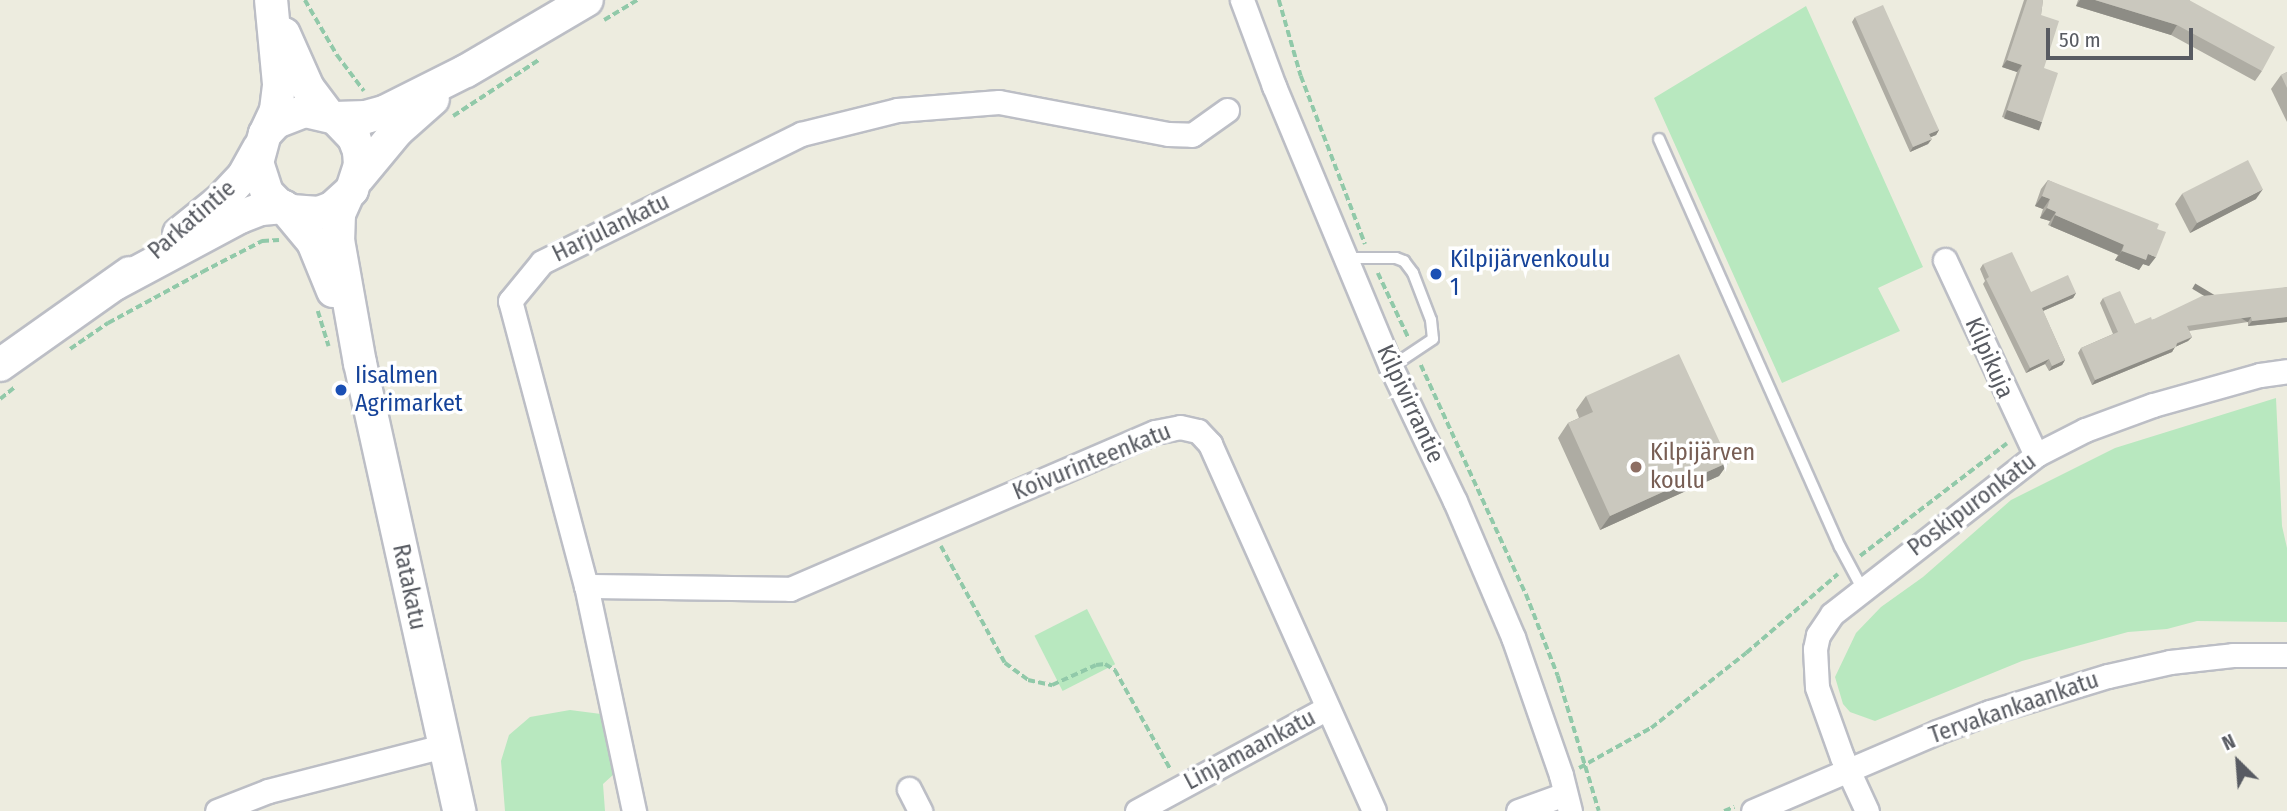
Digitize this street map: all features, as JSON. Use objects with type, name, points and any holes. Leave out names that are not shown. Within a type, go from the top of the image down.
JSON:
[{"type":"street","points":[[272,0],[308,88],[331,117],[354,138],[359,151],[352,187]]},
{"type":"street","points":[[272,0],[279,84],[276,110],[262,141],[257,163],[260,179],[267,193],[284,207],[305,214],[331,208],[352,187],[397,131],[466,71]]},
{"type":"street","name":"Kilpivirrantie","points":[[1242,0],[1274,86],[1391,367],[1455,502],[1513,637],[1565,793]]},
{"type":"street","points":[[262,141],[290,114],[305,111],[331,117],[366,117],[378,113],[466,71],[568,5]]},
{"type":"street","name":"Harjulankatu","points":[[634,811],[586,586],[510,301],[542,262],[800,134],[897,110],[999,103],[1168,134],[1192,135],[1227,110]]},
{"type":"street","name":"Parkatintie","points":[[0,365],[115,284],[222,199],[244,174],[262,141]]},
{"type":"street","name":"Ratakatu","points":[[352,187],[339,214],[338,240],[360,363],[459,811]]},
{"type":"street","name":"Parkatintie","points":[[115,284],[240,217],[261,209],[284,207]]},
{"type":"street","name":"Ratakatu","points":[[284,207],[313,242],[360,363]]},
{"type":"street","name":"Kilpikuja","points":[[1945,260],[2024,435],[2036,455]]},
{"type":"street","name":"Poskipuronkatu","points":[[1867,811],[1849,772],[1817,687],[1815,649],[1818,635],[1832,614],[2036,455],[2085,430],[2153,405],[2260,375],[2287,371]]},
{"type":"street","name":"Koivurinteenkatu","points":[[586,586],[790,590],[1155,432],[1180,427],[1198,431],[1210,444],[1326,709],[1374,811]]},
{"type":"street","name":"Tervakankaankatu","points":[[1753,811],[1937,732],[1990,712],[2108,676],[2170,662],[2233,655],[2287,655]]},
{"type":"street","name":"Linjamaankatu","points":[[1137,811],[1326,709]]},
{"type":"street","points":[[217,811],[268,791],[443,746]]},
{"type":"street","points":[[909,789],[920,811]]},
{"type":"street","points":[[1518,811],[1565,793]]},
{"type":"lane","points":[[1659,139],[1849,565],[1862,588]]},
{"type":"lane","points":[[1346,258],[1396,258],[1404,261],[1413,273],[1431,320],[1433,339],[1391,367]]},
{"type":"path","points":[[305,0],[337,55],[378,113]]},
{"type":"path","points":[[1279,0],[1301,76],[1370,256],[1526,594],[1558,676],[1599,811]]},
{"type":"path","points":[[316,306],[330,348]]},
{"type":"path","points":[[1565,793],[1586,765],[1651,728],[1746,653],[1849,565],[2004,445],[2024,435]]},
{"type":"path","points":[[932,528],[1005,663],[1028,680],[1052,685],[1096,666],[1105,664],[1115,670],[1181,787]]},
{"type":"green space","points":[[1806,6],[1923,267],[1878,288],[1900,331],[1782,383],[1654,98]]},
{"type":"green space","points":[[2276,398],[2282,526],[2287,548],[2287,622],[2197,621],[2167,629],[2128,632],[2022,661],[1875,721],[1850,712],[1843,704],[1835,677],[1856,633],[1881,607],[1923,577],[2011,500],[2115,448]]},
{"type":"green space","points":[[1087,609],[1115,664],[1063,691],[1034,636]]},
{"type":"green space","points":[[570,710],[601,714],[614,774],[603,784],[605,811],[505,811],[501,761],[509,735],[530,717]]},
{"type":"building","points":[[2027,0],[2043,0],[2041,15],[2059,21],[2044,68],[2058,73],[2042,122],[2007,110],[2022,65],[2007,60]]},
{"type":"building","points":[[2095,0],[2189,0],[2275,47],[2262,71],[2177,25]]},
{"type":"building","points":[[1883,5],[1939,130],[1929,134],[1932,139],[1913,147],[1855,17]]},
{"type":"building","points":[[2287,72],[2287,88],[2281,75]]},
{"type":"building","points":[[2248,160],[2263,189],[2197,223],[2182,194]]},
{"type":"building","points":[[2048,180],[2159,224],[2157,229],[2166,232],[2156,257],[2148,254],[2146,260],[2122,251],[2124,245],[2055,215],[2056,212],[2047,208],[2050,199],[2042,196]]},
{"type":"building","points":[[2012,252],[2031,292],[2068,275],[2076,293],[2042,308],[2065,360],[2052,366],[2049,359],[2030,368],[1986,279],[1989,277],[1983,264]]},
{"type":"building","points":[[2287,287],[2287,317],[2252,321],[2251,317],[2187,326],[2192,337],[2177,343],[2176,347],[2095,380],[2081,348],[2118,332],[2103,298],[2120,291],[2135,324],[2151,317],[2152,320],[2202,296]]},
{"type":"building","points":[[1679,354],[1729,462],[1610,516],[1568,423],[1593,412],[1586,396]]},
{"type":"place","name":"Kilpijärvenkoulu 1","points":[[1436,274]]},
{"type":"place","name":"Iisalmen Agrimarket","points":[[341,390]]},
{"type":"place","name":"Kilpijärven koulu","points":[[1636,467]]}]
